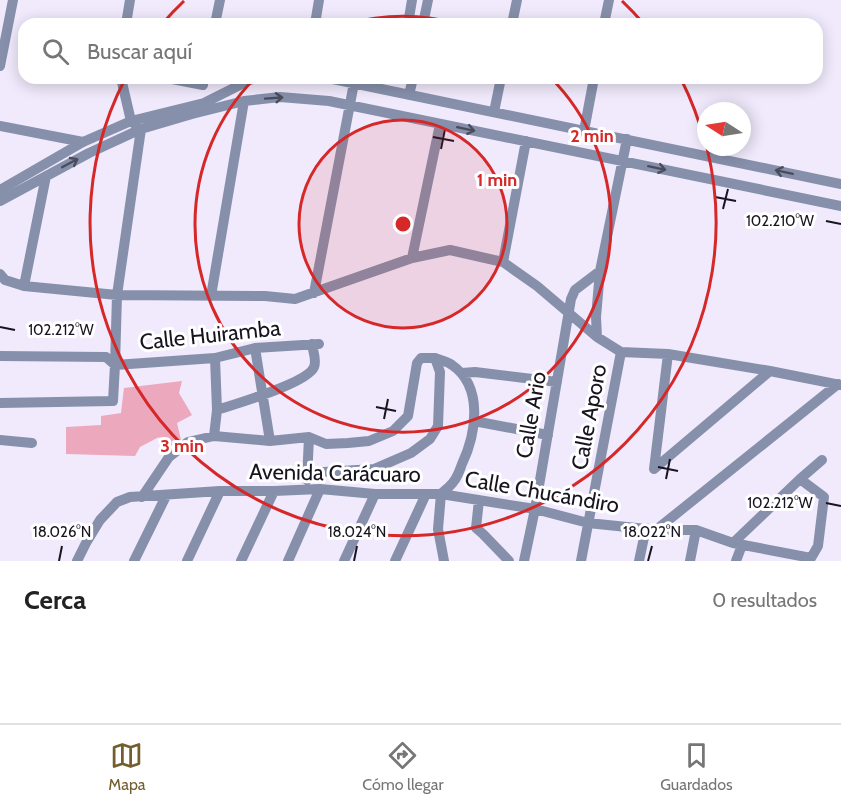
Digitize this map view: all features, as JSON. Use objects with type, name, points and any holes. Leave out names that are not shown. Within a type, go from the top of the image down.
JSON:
[{"type":"street","points":[[0,66],[13,0]]},
{"type":"street","points":[[127,18],[130,0]]},
{"type":"street","points":[[216,18],[220,0]]},
{"type":"street","points":[[316,18],[319,0]]},
{"type":"street","points":[[409,18],[412,0]]},
{"type":"street","points":[[424,18],[428,0]]},
{"type":"street","points":[[504,0],[517,1],[513,18]]},
{"type":"street","points":[[605,18],[609,0]]},
{"type":"street","points":[[122,84],[131,121],[141,129]]},
{"type":"street","points":[[203,84],[204,103]]},
{"type":"street","points":[[0,190],[83,142],[131,121],[204,103],[242,84]]},
{"type":"street","points":[[314,293],[354,84]]},
{"type":"street","points":[[359,84],[841,184]]},
{"type":"street","points":[[409,95],[412,84]]},
{"type":"street","points":[[494,112],[500,84]]},
{"type":"street","points":[[584,130],[593,84]]},
{"type":"street","points":[[0,201],[89,153],[141,129],[244,101],[280,97],[350,105],[841,206]]},
{"type":"street","points":[[211,296],[244,101]]},
{"type":"street","points":[[412,258],[440,124]]},
{"type":"street","points":[[0,126],[83,142]]},
{"type":"street","points":[[0,403],[113,401],[117,295],[141,129]]},
{"type":"street","points":[[597,337],[596,317],[600,271],[627,139]]},
{"type":"street","points":[[503,262],[526,141]]},
{"type":"street","points":[[24,286],[46,176]]},
{"type":"street","points":[[2,278],[24,286],[117,295],[266,296],[296,299],[412,258],[450,250],[503,262],[537,285],[597,337],[621,352],[668,354],[840,384]]},
{"type":"street","name":"Calle Ario","points":[[524,561],[571,299],[575,290],[600,271]]},
{"type":"street","name":"Calle Huiramba","points":[[0,356],[106,357],[115,365],[215,358],[255,348],[315,344],[314,369],[308,375],[263,395]]},
{"type":"street","points":[[255,348],[270,441]]},
{"type":"street","name":"Calle Aporo","points":[[581,561],[621,352]]},
{"type":"street","points":[[668,354],[654,469],[770,371]]},
{"type":"street","points":[[214,436],[217,410],[215,358]]},
{"type":"street","points":[[142,497],[169,457],[188,442],[214,436],[270,441],[309,436],[326,444],[348,443],[369,441],[393,431],[408,416],[417,363],[421,358],[435,358],[440,372],[438,426],[430,439],[411,453],[374,469],[307,473]]},
{"type":"street","name":"Avenida Carácuaro","points":[[77,561],[100,520],[117,502],[130,497],[220,491],[274,492],[320,489],[375,494],[441,494],[455,480],[465,459],[474,431],[474,402],[470,388],[462,374],[451,363],[435,358]]},
{"type":"street","points":[[462,374],[475,372],[557,382]]},
{"type":"street","points":[[639,561],[651,529],[840,384]]},
{"type":"street","points":[[217,410],[263,395]]},
{"type":"street","points":[[474,421],[548,435]]},
{"type":"street","points":[[307,490],[309,436]]},
{"type":"street","points":[[0,440],[32,443]]},
{"type":"street","points":[[736,561],[737,544],[800,479],[822,460]]},
{"type":"street","name":"Calle Chucándiro","points":[[441,494],[535,509],[588,523],[651,529],[696,530],[737,544],[811,558],[818,546],[824,497],[800,479]]},
{"type":"street","points":[[288,561],[320,489]]},
{"type":"street","points":[[187,561],[220,491]]},
{"type":"street","points":[[241,561],[274,492]]},
{"type":"street","points":[[344,561],[375,494]]},
{"type":"street","points":[[394,561],[426,494]]},
{"type":"street","points":[[441,494],[438,529],[444,561]]},
{"type":"street","points":[[134,561],[166,496]]},
{"type":"street","points":[[479,500],[476,528],[509,561]]},
{"type":"street","points":[[690,561],[696,530]]},
{"type":"shaded area","points":[[182,381],[179,393],[192,415],[177,423],[181,440],[165,449],[159,437],[140,447],[135,456],[66,454],[66,427],[101,425],[101,416],[121,413],[124,388]]}]
